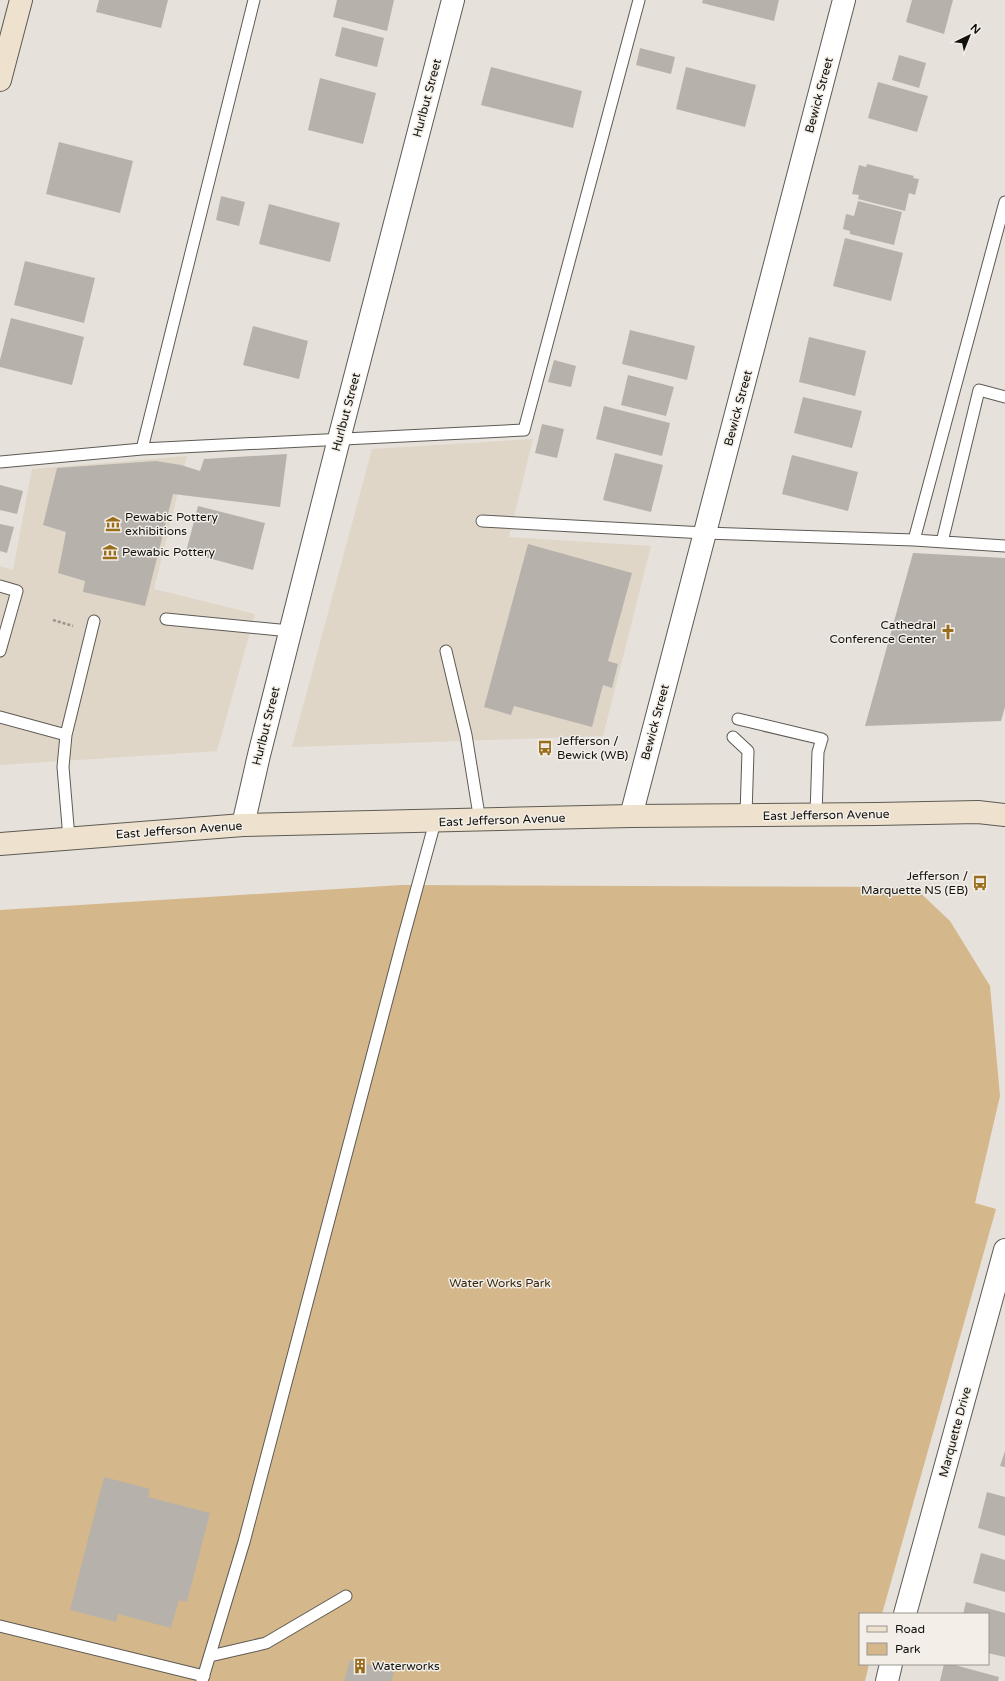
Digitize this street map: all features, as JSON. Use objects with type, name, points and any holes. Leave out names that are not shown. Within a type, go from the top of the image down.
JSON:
[{"type":"main road","points":[[0,80],[21,0]]},
{"type":"main road","name":"East Jefferson Avenue","points":[[0,844],[243,825],[480,821],[631,816],[978,812],[1005,815]]},
{"type":"street","name":"Hurlbut Street","points":[[243,825],[290,631],[453,0]]},
{"type":"street","name":"Bewick Street","points":[[631,816],[649,741],[705,533],[844,0]]},
{"type":"street","name":"Marquette Drive","points":[[905,1613],[1005,1250]]},
{"type":"street","points":[[887,1681],[891,1665]]},
{"type":"lane","points":[[142,449],[254,0]]},
{"type":"lane","points":[[0,462],[142,449],[524,430],[639,0]]},
{"type":"lane","points":[[914,540],[1005,202]]},
{"type":"lane","points":[[942,542],[979,390],[1005,397]]},
{"type":"lane","points":[[482,521],[705,533],[914,540],[1005,546]]},
{"type":"lane","points":[[0,586],[17,591],[0,651]]},
{"type":"lane","points":[[166,619],[290,631]]},
{"type":"lane","points":[[69,838],[63,767],[66,735],[94,621]]},
{"type":"lane","points":[[446,651],[466,735],[480,821]]},
{"type":"lane","points":[[0,717],[66,735]]},
{"type":"lane","points":[[738,719],[821,740],[818,752],[816,815]]},
{"type":"lane","points":[[733,737],[748,750],[746,815]]},
{"type":"lane","points":[[0,1626],[203,1678],[244,1542],[435,822]]},
{"type":"lane","points":[[210,1656],[266,1643],[346,1596]]},
{"type":"path","points":[[53,620],[76,627]]},
{"type":"shaded area","points":[[533,439],[509,537],[651,546],[603,736],[292,747],[372,449]]},
{"type":"shaded area","points":[[187,456],[154,589],[255,614],[217,751],[0,765],[0,566],[13,570],[32,469]]},
{"type":"green space","name":"Water Works Park","points":[[401,885],[914,887],[950,921],[990,986],[1000,1096],[975,1203],[996,1209],[882,1613],[859,1613],[859,1665],[869,1665],[865,1681],[0,1681],[0,910]]},
{"type":"building","points":[[99,0],[168,0],[161,28],[96,12]]},
{"type":"building","points":[[337,0],[394,0],[387,31],[333,17]]},
{"type":"building","points":[[703,0],[779,0],[774,21],[702,3]]},
{"type":"building","points":[[912,0],[953,0],[944,34],[906,22]]},
{"type":"building","points":[[342,27],[384,38],[377,67],[335,56]]},
{"type":"building","points":[[640,48],[675,57],[671,74],[636,65]]},
{"type":"building","points":[[899,55],[926,63],[919,88],[892,80]]},
{"type":"building","points":[[491,67],[582,91],[573,128],[481,105]]},
{"type":"building","points":[[686,67],[756,85],[745,127],[676,109]]},
{"type":"building","points":[[320,78],[376,93],[363,144],[308,130]]},
{"type":"building","points":[[878,82],[928,96],[917,132],[868,118]]},
{"type":"building","points":[[59,142],[133,161],[120,213],[46,194]]},
{"type":"building","points":[[867,164],[914,176],[913,178],[919,179],[915,195],[909,193],[905,211],[858,199],[859,195],[852,194],[859,165],[866,167]]},
{"type":"building","points":[[221,196],[245,202],[239,226],[216,220]]},
{"type":"building","points":[[858,201],[902,212],[894,245],[850,234],[850,231],[843,229],[846,214],[854,216]]},
{"type":"building","points":[[269,204],[340,223],[330,262],[259,244]]},
{"type":"building","points":[[845,238],[903,253],[891,301],[833,286]]},
{"type":"building","points":[[25,261],[95,278],[84,323],[14,305]]},
{"type":"building","points":[[11,318],[84,337],[72,385],[0,367],[0,360]]},
{"type":"building","points":[[253,326],[308,341],[299,379],[243,365]]},
{"type":"building","points":[[630,330],[695,346],[687,380],[622,364]]},
{"type":"building","points":[[809,337],[866,351],[855,396],[799,382]]},
{"type":"building","points":[[554,360],[576,366],[571,387],[548,382]]},
{"type":"building","points":[[628,375],[674,387],[666,416],[621,405]]},
{"type":"building","points":[[803,397],[862,411],[852,448],[794,433]]},
{"type":"building","points":[[604,406],[670,423],[662,456],[596,439]]},
{"type":"building","points":[[542,424],[564,429],[557,458],[535,453]]},
{"type":"building","points":[[615,453],[663,465],[651,512],[603,500]]},
{"type":"building","name":"Pewabic Pottery","points":[[287,454],[280,507],[173,494],[145,606],[83,592],[85,581],[58,573],[66,532],[43,525],[57,468],[156,461],[181,465],[200,471],[204,459]]},
{"type":"building","points":[[792,455],[858,472],[848,511],[782,494]]},
{"type":"building","points":[[0,485],[23,491],[17,514],[0,510]]},
{"type":"building","points":[[198,506],[265,523],[253,570],[186,552]]},
{"type":"building","points":[[0,524],[14,527],[7,553],[0,551]]},
{"type":"building","points":[[528,544],[632,573],[608,661],[618,664],[612,688],[603,685],[592,727],[514,706],[511,715],[484,707]]},
{"type":"building","name":"Cathedral Conference Center","points":[[913,553],[1005,558],[1005,707],[1001,721],[865,726]]},
{"type":"building","points":[[1005,1451],[1005,1467],[1000,1466]]},
{"type":"building","points":[[104,1477],[150,1489],[148,1497],[210,1513],[187,1602],[179,1600],[171,1628],[118,1614],[116,1622],[70,1610]]},
{"type":"building","points":[[987,1492],[1005,1497],[1005,1536],[978,1528]]},
{"type":"building","points":[[981,1553],[1005,1560],[1005,1592],[973,1583]]},
{"type":"building","points":[[966,1602],[1005,1613],[1005,1657],[989,1653],[989,1613],[963,1613]]},
{"type":"building","name":"Waterworks","points":[[350,1660],[394,1671],[392,1681],[344,1681]]},
{"type":"building","points":[[944,1665],[955,1665],[999,1677],[998,1681],[940,1681]]},
{"type":"place","name":"Pewabic Pottery exhibitions","points":[[113,524]]},
{"type":"place","name":"Pewabic Pottery","points":[[110,552]]},
{"type":"place","name":"Cathedral Conference Center","points":[[948,632]]},
{"type":"place","name":"Jefferson / Bewick (WB)","points":[[545,748]]},
{"type":"place","name":"Jefferson / Marquette NS (EB)","points":[[980,883]]},
{"type":"place","name":"Waterworks","points":[[360,1666]]}]
